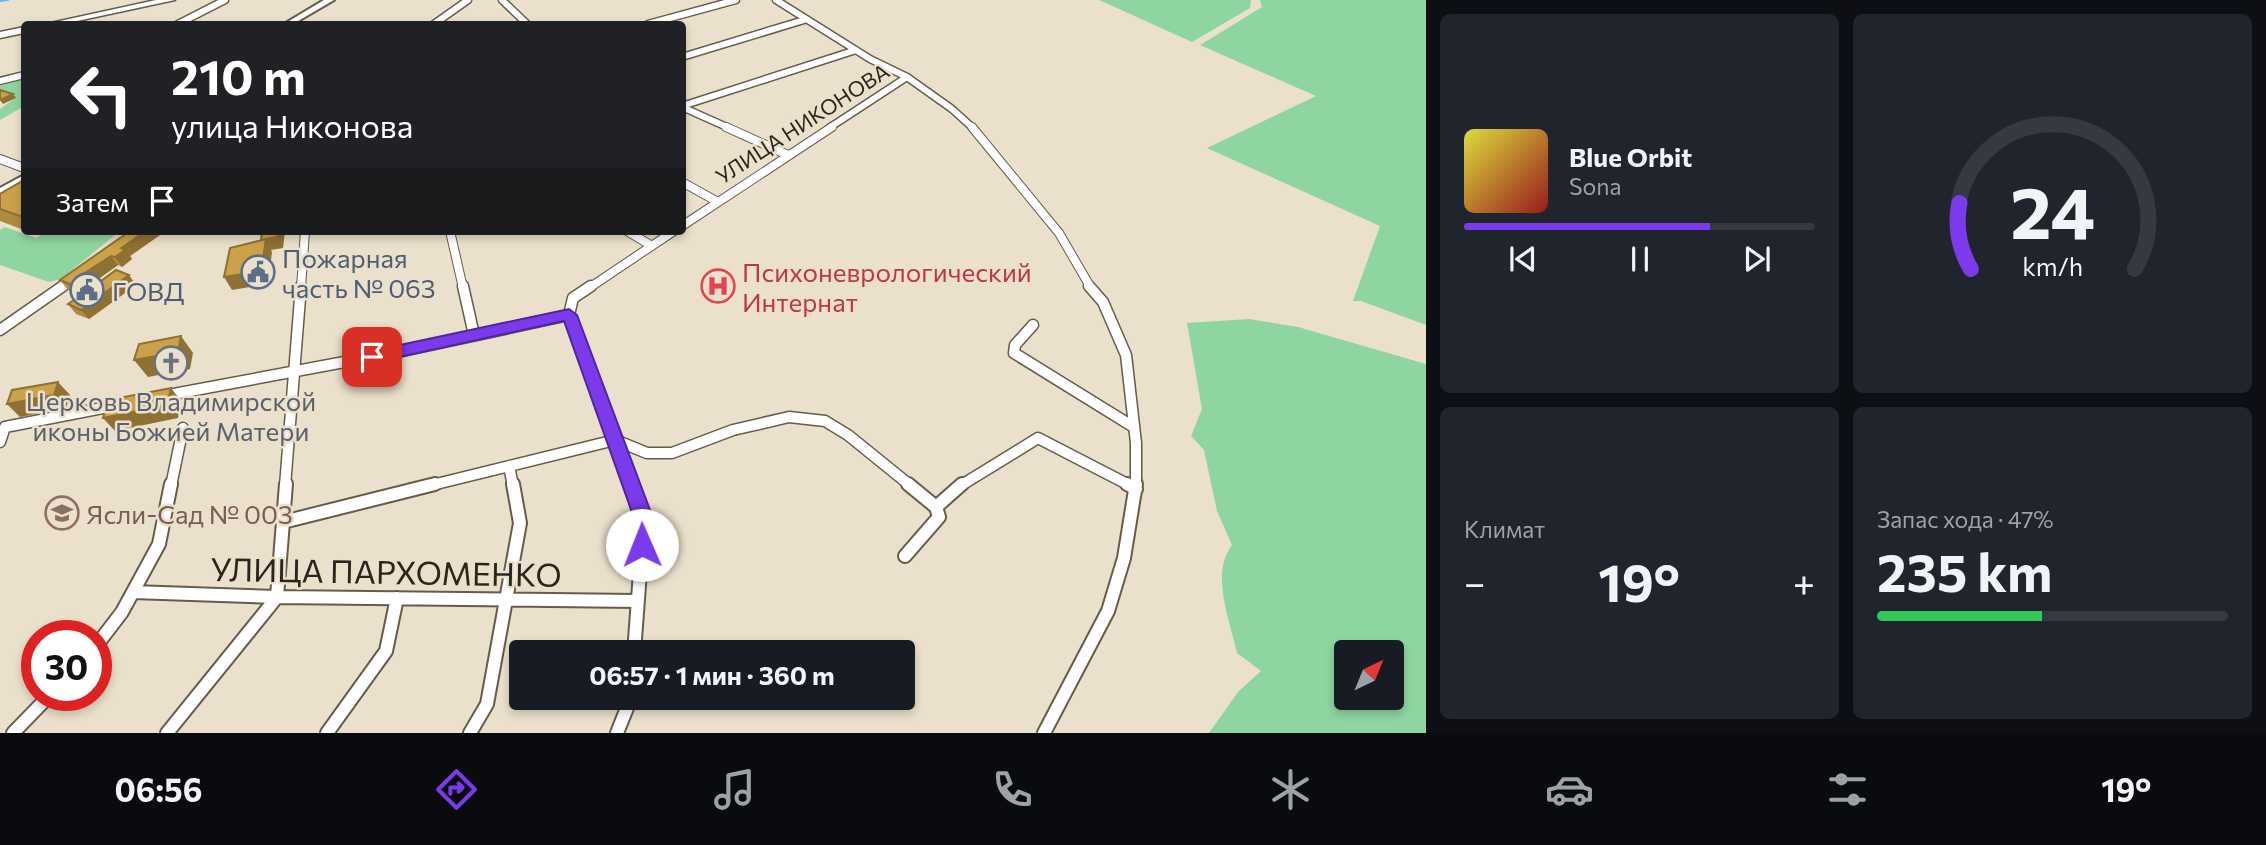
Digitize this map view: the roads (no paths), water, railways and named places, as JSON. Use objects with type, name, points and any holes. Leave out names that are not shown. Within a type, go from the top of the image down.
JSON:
[{"type":"main road","points":[[66,21],[170,0]]},
{"type":"main road","points":[[293,21],[330,0]]},
{"type":"main road","points":[[0,35],[21,31]]},
{"type":"main road","points":[[0,193],[21,180]]},
{"type":"street","points":[[184,21],[225,0]]},
{"type":"street","points":[[438,21],[468,0]]},
{"type":"street","points":[[502,0],[524,21]]},
{"type":"street","points":[[659,21],[736,0]]},
{"type":"street","points":[[776,0],[804,20],[907,77],[952,109],[974,129],[1059,233],[1090,288],[1103,302],[1126,355],[1136,443],[1136,489],[1124,558],[1108,611],[1044,733]]},
{"type":"street","points":[[686,56],[804,20]]},
{"type":"street","points":[[686,105],[856,50]]},
{"type":"street","points":[[0,81],[21,76]]},
{"type":"street","name":"УЛИЦА НИКОНОВА","points":[[686,223],[907,77]]},
{"type":"street","points":[[686,108],[788,155]]},
{"type":"street","points":[[0,159],[21,167]]},
{"type":"street","points":[[686,185],[718,202]]},
{"type":"street","points":[[167,733],[277,597],[305,235]]},
{"type":"street","points":[[451,235],[474,335]]},
{"type":"street","points":[[634,235],[652,246]]},
{"type":"street","points":[[635,640],[644,518],[569,315],[573,298],[668,235]]},
{"type":"street","points":[[0,330],[86,269]]},
{"type":"street","points":[[152,398],[294,372],[569,315]]},
{"type":"street","points":[[1032,324],[1015,345],[1014,353],[1132,426]]},
{"type":"street","points":[[0,442],[3,425],[126,403]]},
{"type":"street","points":[[283,522],[615,440],[647,453],[672,453],[733,430],[789,417],[825,421],[848,435],[936,507],[939,517],[905,556]]},
{"type":"street","points":[[112,628],[159,544],[183,428]]},
{"type":"street","points":[[936,507],[964,483],[1038,438],[1136,489]]},
{"type":"street","points":[[470,733],[486,704],[520,523],[509,467]]},
{"type":"street","name":"УЛИЦА ПАРХОМЕНКО","points":[[133,592],[277,597],[637,601]]},
{"type":"street","points":[[327,733],[386,651],[397,598]]},
{"type":"street","points":[[617,733],[626,710]]},
{"type":"street","points":[[13,733],[34,711]]},
{"type":"waterway","points":[[0,1],[8,0]]},
{"type":"place","name":"Пожарная часть № 063","points":[[258,272]]},
{"type":"place","name":"Психоневрологический Интернат","points":[[718,286]]},
{"type":"place","name":"ГОВД","points":[[87,290]]},
{"type":"place","name":"Церковь Владимирской иконы Божией Матери","points":[[171,363]]},
{"type":"place","name":"Ясли-Сад № 003","points":[[62,513]]}]
